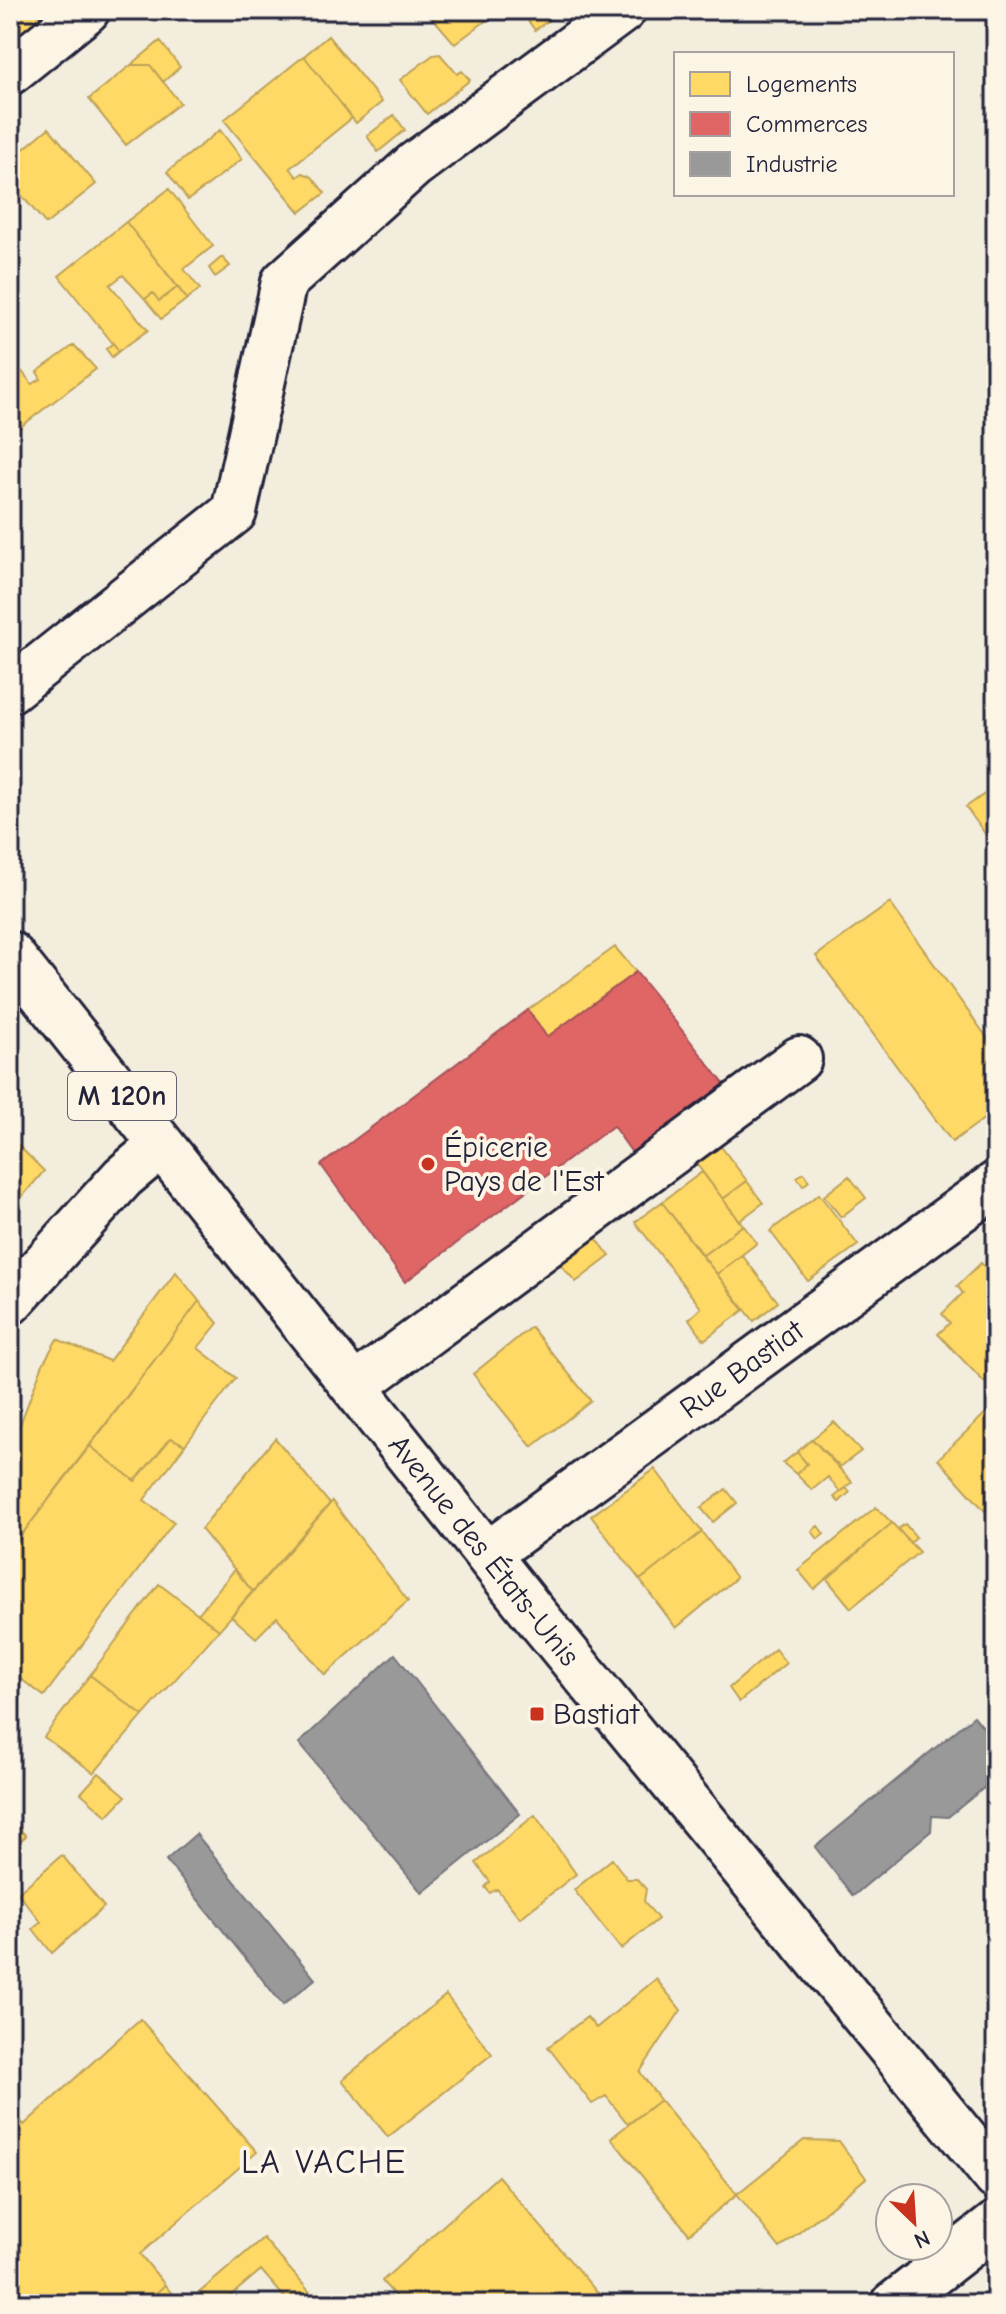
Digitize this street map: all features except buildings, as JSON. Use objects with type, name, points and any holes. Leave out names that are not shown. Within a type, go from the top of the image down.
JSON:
[{"type":"main road","points":[[10,72],[87,10]]},
{"type":"main road","points":[[10,690],[234,512],[284,282],[414,165],[623,10]]},
{"type":"main road","name":"Avenue des États-Unis","points":[[10,954],[488,1554],[996,2177]]},
{"type":"main road","points":[[354,1387],[799,1059]]},
{"type":"main road","points":[[10,1302],[123,1177],[160,1146]]},
{"type":"main road","name":"Rue Bastiat","points":[[488,1554],[996,1184]]},
{"type":"main road","points":[[894,2304],[996,2224]]},
{"type":"place","name":"Épicerie Pays de l'Est","points":[[428,1164]]},
{"type":"place","name":"Bastiat","points":[[537,1714]]},
{"type":"district","name":"LA VACHE","points":[[324,2162]]}]
